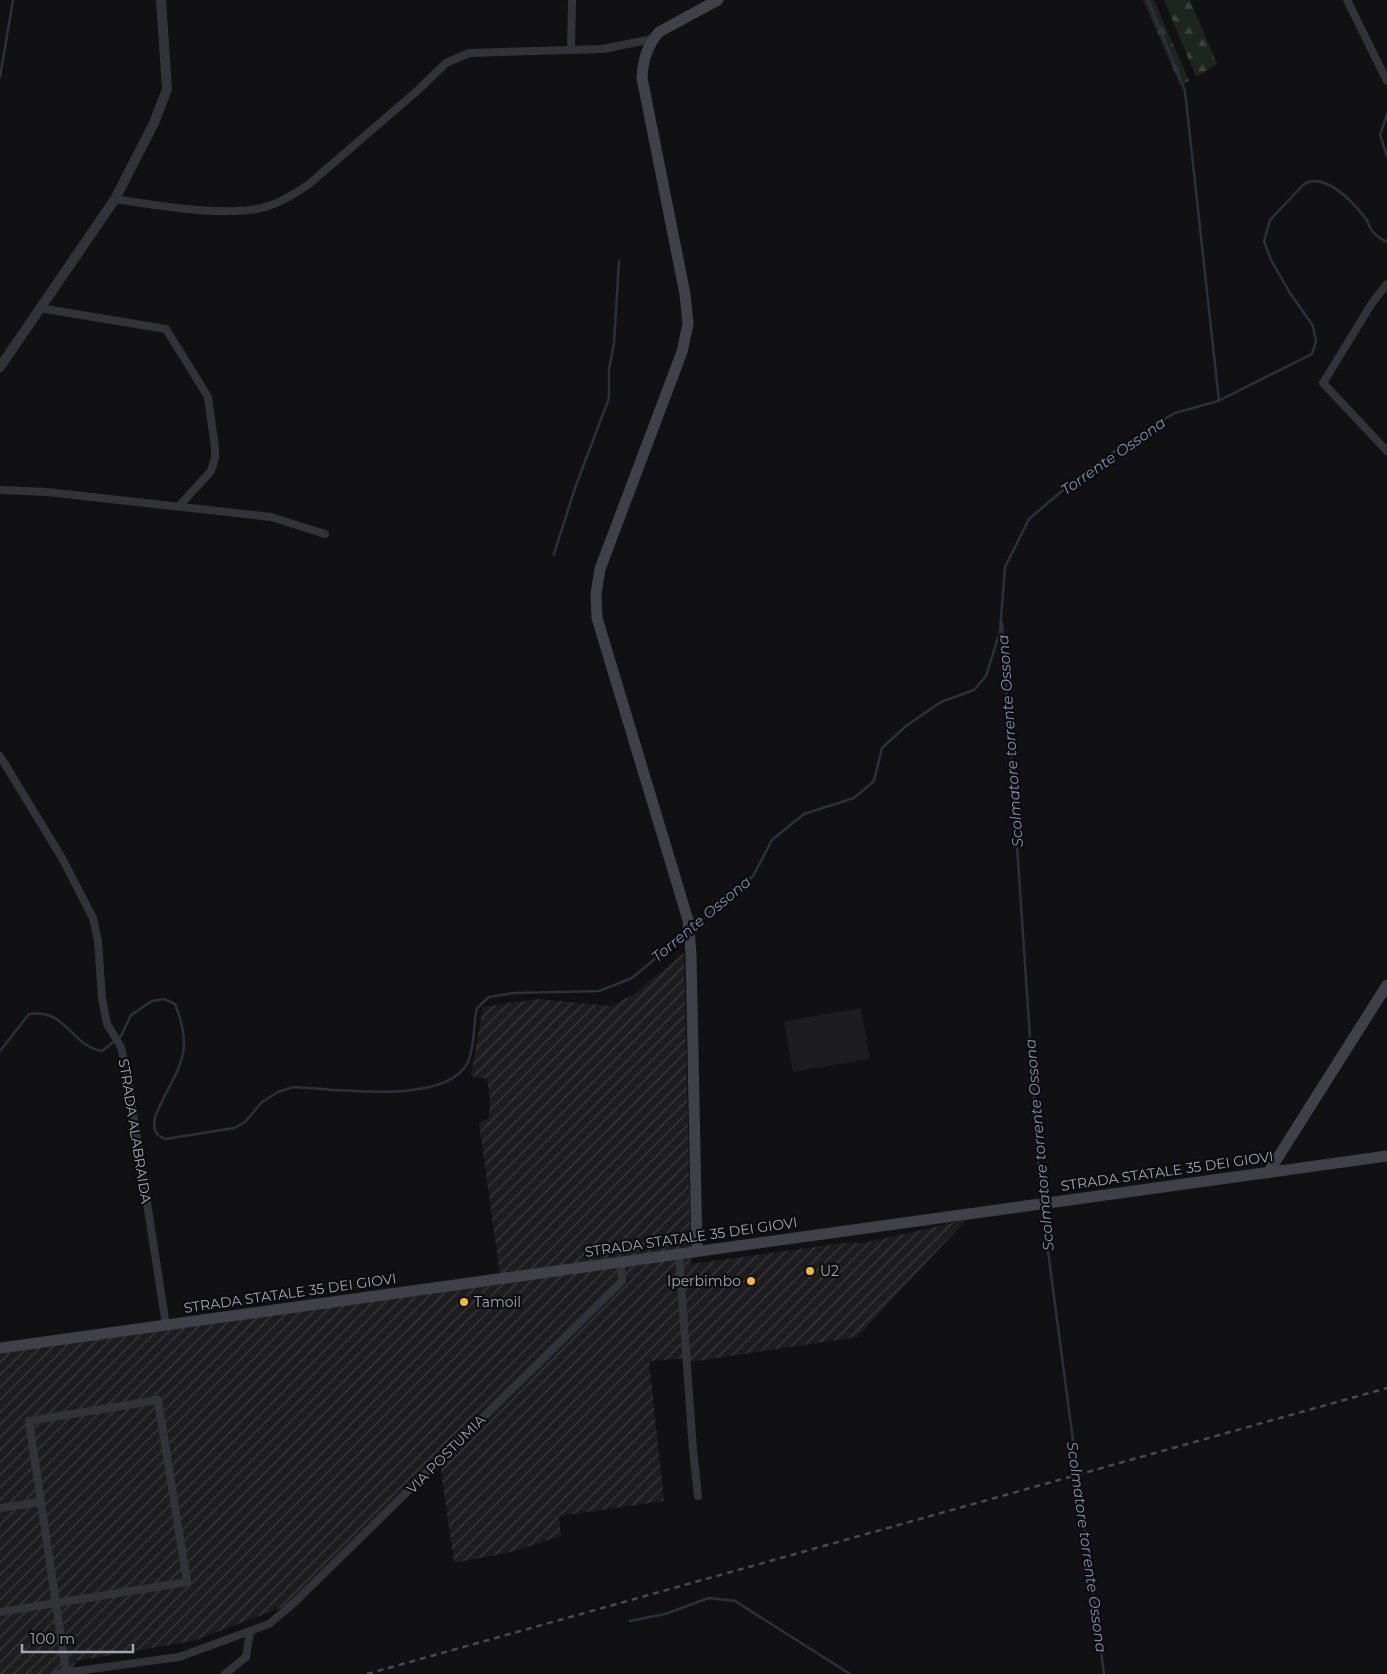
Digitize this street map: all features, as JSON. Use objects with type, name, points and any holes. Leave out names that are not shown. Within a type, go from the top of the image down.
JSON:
[{"type":"main road","points":[[697,1251],[688,920],[604,642],[598,618],[596,594],[600,569],[682,352],[688,324],[685,294],[642,78],[643,62],[652,39],[666,27],[718,0]]},
{"type":"main road","points":[[1268,1173],[1387,985]]},
{"type":"main road","name":"STRADA STATALE 35 DEI GIOVI","points":[[0,1348],[1387,1156]]},
{"type":"street","points":[[0,367],[115,199],[154,123],[167,89],[161,0]]},
{"type":"street","points":[[571,50],[572,0]]},
{"type":"street","points":[[1347,0],[1387,81]]},
{"type":"street","points":[[115,199],[194,209],[241,211],[265,207],[292,196],[309,184],[417,91],[446,63],[469,53],[603,49],[652,39]]},
{"type":"street","points":[[1387,284],[1372,303],[1324,382],[1387,451]]},
{"type":"street","points":[[39,308],[166,329],[208,397],[215,448],[215,458],[211,471],[180,506]]},
{"type":"street","points":[[0,490],[47,492],[271,517],[324,534]]},
{"type":"street","name":"STRADA ALABRAIDA","points":[[0,756],[62,858],[93,918],[102,971],[102,998],[107,1024],[121,1046],[127,1074],[166,1325]]},
{"type":"street","points":[[679,1254],[698,1496]]},
{"type":"street","name":"VIA POSTUMIA","points":[[55,1674],[180,1657],[268,1624],[294,1603],[622,1281],[621,1262]]},
{"type":"street","points":[[0,1612],[56,1603],[187,1582],[158,1400],[29,1421],[56,1603],[66,1672]]},
{"type":"street","points":[[0,1508],[41,1502]]},
{"type":"street","points":[[225,1674],[246,1657],[250,1632]]},
{"type":"shaded area","points":[[684,953],[691,1264],[843,1243],[863,1243],[966,1220],[857,1337],[690,1362],[689,1358],[649,1361],[664,1501],[559,1516],[561,1536],[511,1552],[454,1563],[439,1456],[286,1606],[193,1641],[75,1661],[75,1674],[0,1674],[0,1351],[501,1283],[479,1123],[489,1118],[490,1098],[487,1079],[471,1076],[483,1007],[537,999],[612,1006],[634,994]]},
{"type":"shaded area","points":[[861,1008],[870,1059],[793,1072],[784,1021]]},
{"type":"green space","points":[[1143,0],[1154,0],[1189,81],[1180,85]]},
{"type":"green space","points":[[1164,0],[1190,0],[1217,64],[1196,77]]},
{"type":"waterway","points":[[0,77],[13,0]]},
{"type":"waterway","points":[[1148,0],[1185,91],[1219,401]]},
{"type":"waterway","name":"Torrente Ossona","points":[[1387,114],[1380,135],[1387,156]]},
{"type":"waterway","name":"Torrente Ossona","points":[[692,928],[753,876],[772,840],[804,814],[854,798],[874,781],[882,748],[906,726],[941,702],[974,690],[986,676],[1000,631],[1005,567],[1029,519],[1083,473],[1150,427],[1175,413],[1218,401],[1312,354],[1316,341],[1313,326],[1290,293],[1271,260],[1264,241],[1270,220],[1303,185],[1311,181],[1320,182],[1338,190],[1361,212],[1373,232],[1387,242]]},
{"type":"waterway","points":[[554,554],[575,488],[609,398],[609,369],[614,343],[619,261]]},
{"type":"waterway","name":"Scolmatore torrente Ossona","points":[[1002,623],[1041,1201]]},
{"type":"waterway","name":"Torrente Ossona","points":[[0,1051],[29,1014],[42,1014],[52,1017],[61,1022],[82,1042],[102,1051],[121,1036],[131,1015],[152,1001],[164,999],[175,1004],[184,1038],[180,1063],[155,1117],[155,1131],[165,1139],[234,1128],[245,1122],[262,1102],[278,1092],[293,1087],[388,1092],[414,1090],[438,1085],[456,1076],[468,1062],[472,1049],[477,1008],[489,997],[514,993],[599,991],[632,978],[686,933]]},
{"type":"waterway","name":"Scolmatore torrente Ossona","points":[[1042,1206],[1104,1674]]},
{"type":"waterway","points":[[630,1621],[665,1614],[709,1598],[735,1601],[850,1674]]},
{"type":"railway","points":[[367,1674],[1387,1388]]},
{"type":"place","name":"U2","points":[[810,1271]]},
{"type":"place","name":"Iperbimbo","points":[[751,1281]]},
{"type":"place","name":"Tamoil","points":[[464,1302]]}]
